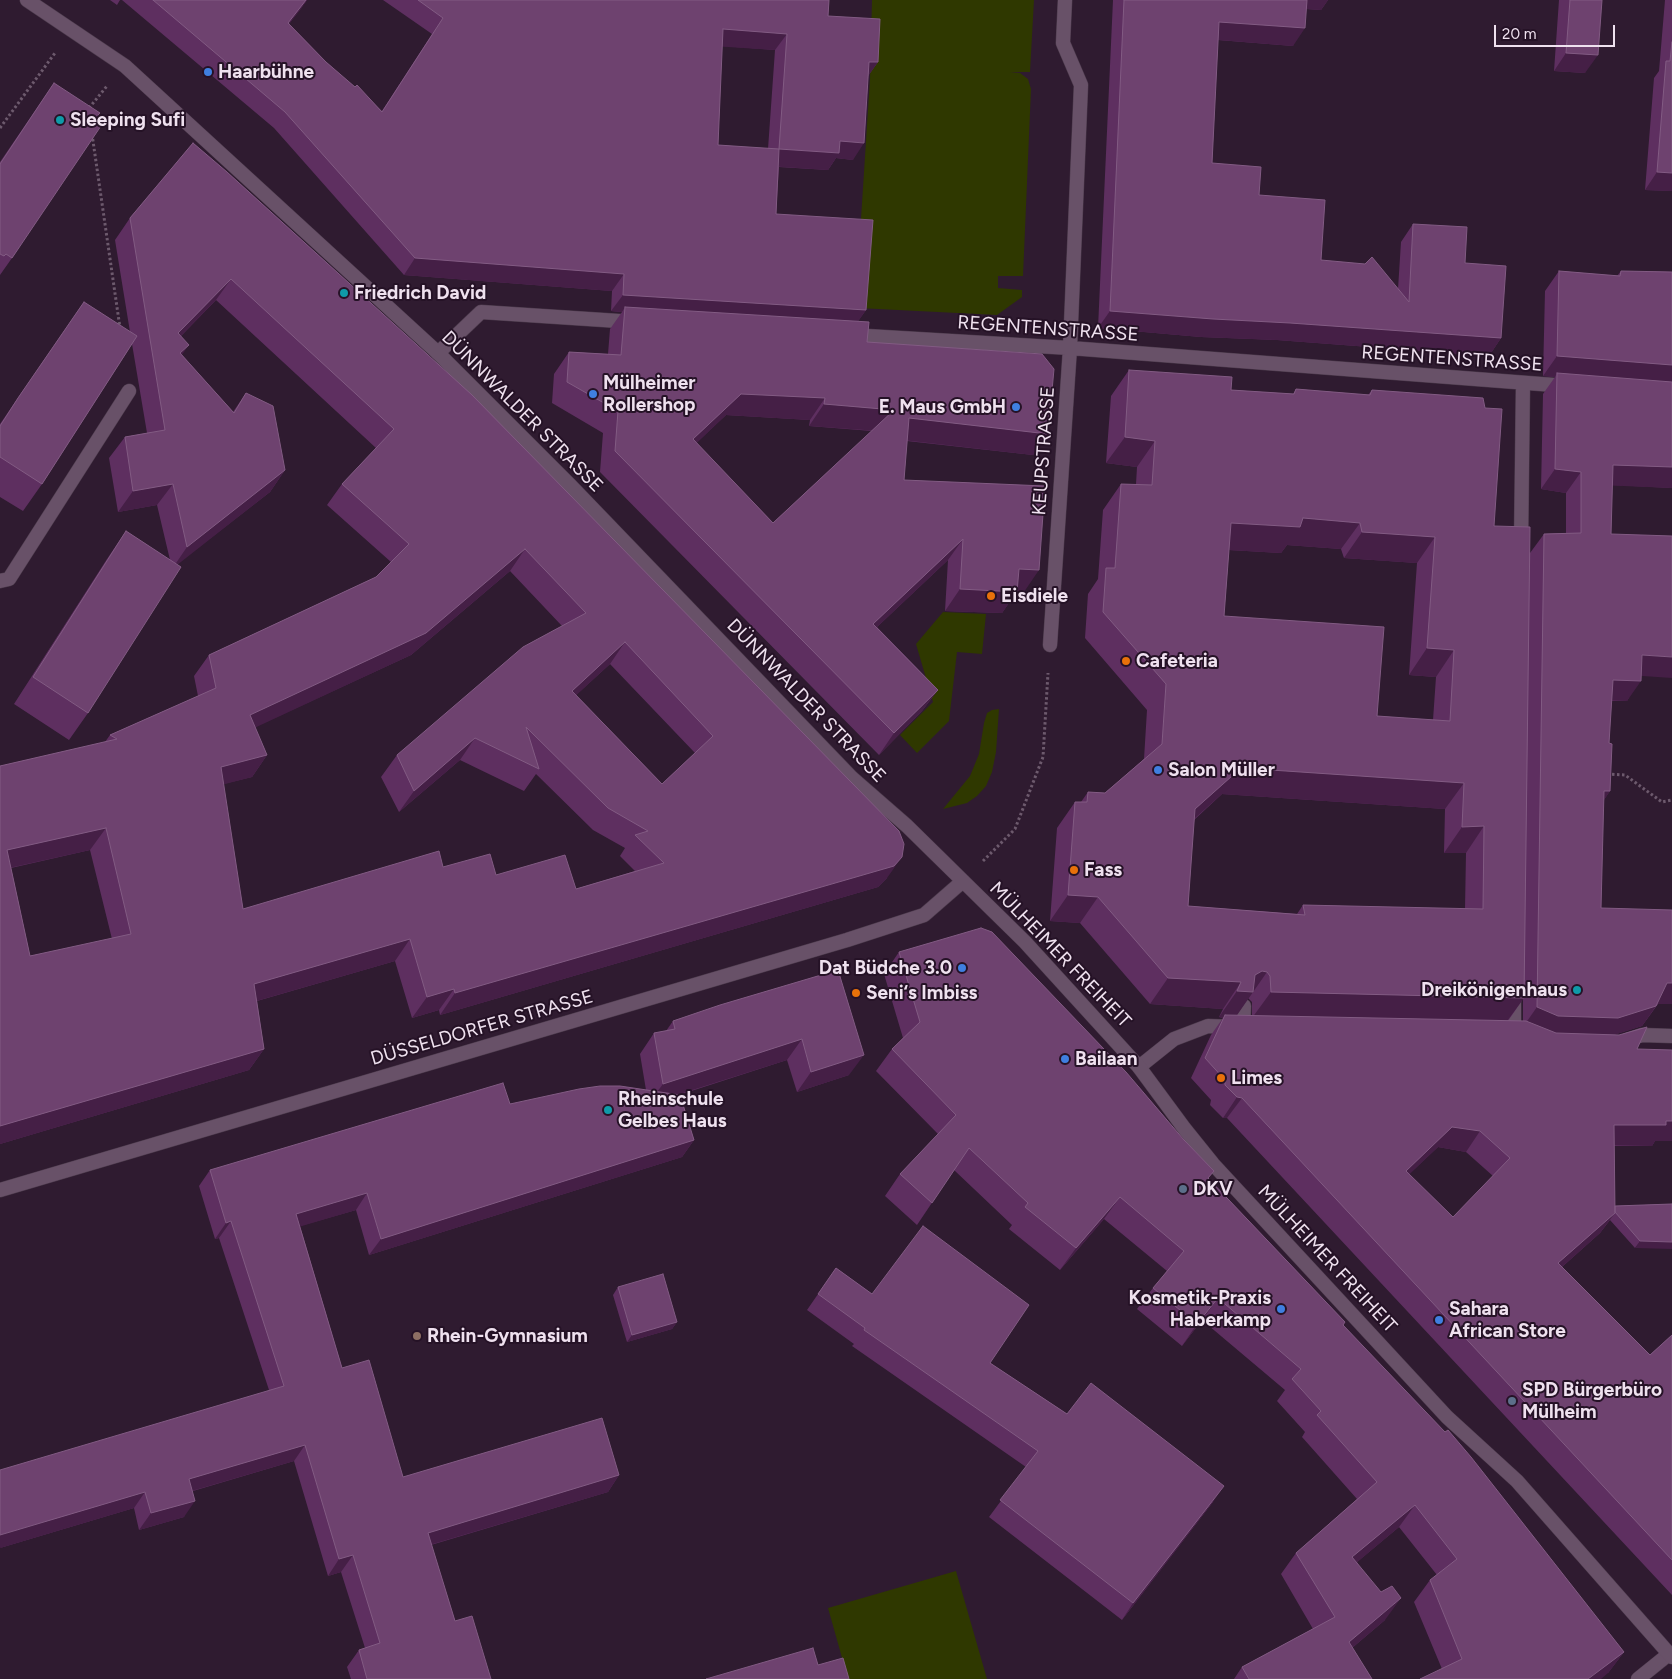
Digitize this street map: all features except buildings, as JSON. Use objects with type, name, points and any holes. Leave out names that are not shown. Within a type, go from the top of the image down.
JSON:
[{"type":"street","name":"DÜNNWALDER STRASSE","points":[[27,0],[125,66],[438,353],[570,485],[852,778],[907,826],[963,881]]},
{"type":"street","name":"KEUPSTRASSE","points":[[1050,645],[1070,348],[1081,85],[1063,43],[1065,0]]},
{"type":"street","points":[[438,353],[481,312],[650,323]]},
{"type":"street","name":"REGENTENSTRASSE","points":[[840,334],[1070,348],[1583,388]]},
{"type":"street","points":[[1521,558],[1523,383]]},
{"type":"street","points":[[0,581],[9,579],[129,391]]},
{"type":"street","name":"MÜLHEIMER FREIHEIT","points":[[963,881],[1025,942],[1139,1067],[1213,1164],[1447,1417],[1517,1481],[1670,1655]]},
{"type":"street","name":"DÜSSELDORFER STRASSE","points":[[0,1190],[828,946],[924,915],[963,881]]},
{"type":"street","points":[[1515,980],[1509,1033],[1528,1039]]},
{"type":"street","points":[[1243,1027],[1244,1006]]},
{"type":"street","points":[[1139,1067],[1174,1039],[1208,1026],[1260,1028]]},
{"type":"street","points":[[1614,1044],[1642,1036],[1672,1036]]},
{"type":"street","points":[[1638,1679],[1670,1655]]},
{"type":"path","points":[[0,128],[71,30]]},
{"type":"path","points":[[90,117],[88,108],[125,66]]},
{"type":"path","points":[[91,127],[121,332]]},
{"type":"path","points":[[963,881],[1015,829],[1043,757],[1050,645]]},
{"type":"path","points":[[1606,774],[1625,775],[1662,802],[1672,800]]},
{"type":"green space","points":[[872,0],[1034,0],[1030,72],[1010,72],[1020,73],[1028,79],[1031,89],[1023,276],[998,276],[998,288],[1022,290],[1022,297],[997,315],[858,308],[860,234],[870,79]]},
{"type":"green space","points":[[943,612],[986,614],[982,654],[957,652],[949,721],[917,753],[900,735],[933,702],[916,644]]},
{"type":"green space","points":[[999,709],[996,752],[992,772],[986,786],[967,803],[943,809],[970,776],[979,754],[987,713]]},
{"type":"green space","points":[[956,1571],[987,1679],[848,1679],[828,1608]]},
{"type":"place","name":"Haarbühne","points":[[208,72]]},
{"type":"place","name":"Sleeping Sufi","points":[[60,120]]},
{"type":"place","name":"Friedrich David","points":[[344,293]]},
{"type":"place","name":"Mülheimer Rollershop","points":[[593,394]]},
{"type":"place","name":"E. Maus GmbH","points":[[1016,407]]},
{"type":"place","name":"Eisdiele","points":[[991,596]]},
{"type":"place","name":"Cafeteria","points":[[1126,661]]},
{"type":"place","name":"Salon Müller","points":[[1158,770]]},
{"type":"place","name":"Fass","points":[[1074,870]]},
{"type":"place","name":"Dat Büdche 3.0","points":[[962,968]]},
{"type":"place","name":"Dreikönigenhaus","points":[[1577,990]]},
{"type":"place","name":"Seni‘s Imbiss","points":[[856,993]]},
{"type":"place","name":"Bailaan","points":[[1065,1059]]},
{"type":"place","name":"Limes","points":[[1221,1078]]},
{"type":"place","name":"Rheinschule Gelbes Haus","points":[[608,1110]]},
{"type":"place","name":"DKV","points":[[1183,1189]]},
{"type":"place","name":"Kosmetik-Praxis Haberkamp","points":[[1281,1309]]},
{"type":"place","name":"Sahara African Store","points":[[1439,1320]]},
{"type":"place","name":"Rhein-Gymnasium","points":[[417,1336]]},
{"type":"place","name":"SPD Bürgerbüro Mülheim","points":[[1512,1401]]}]
